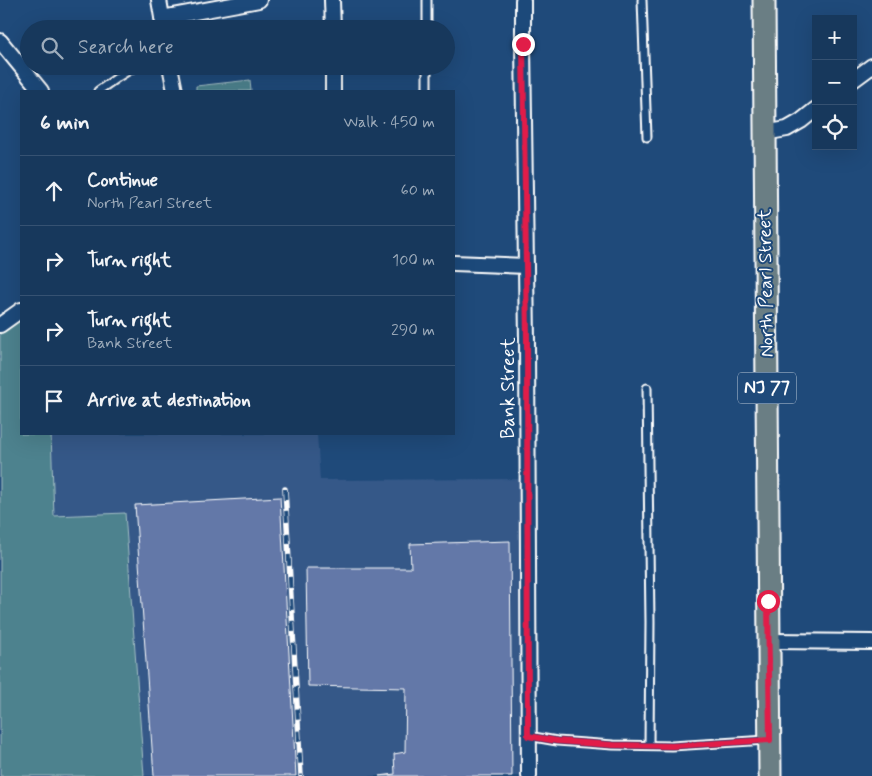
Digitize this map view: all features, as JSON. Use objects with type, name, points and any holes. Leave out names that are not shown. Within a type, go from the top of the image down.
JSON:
[{"type":"main road","name":"North Pearl Street","points":[[764,0],[770,776]]},
{"type":"street","points":[[159,0],[162,20]]},
{"type":"street","points":[[179,20],[259,0]]},
{"type":"street","points":[[332,0],[333,20]]},
{"type":"street","name":"Bank Street","points":[[523,0],[529,776]]},
{"type":"street","points":[[0,41],[20,65]]},
{"type":"street","points":[[857,77],[872,66]]},
{"type":"street","points":[[28,75],[40,90]]},
{"type":"street","points":[[171,75],[175,90]]},
{"type":"street","points":[[333,75],[334,90]]},
{"type":"street","points":[[764,133],[787,129],[812,112]]},
{"type":"street","points":[[455,263],[526,266]]},
{"type":"street","points":[[0,325],[20,311]]},
{"type":"street","points":[[770,641],[872,642]]},
{"type":"lane","points":[[427,0],[427,20]]},
{"type":"lane","points":[[642,0],[647,137]]},
{"type":"lane","points":[[99,90],[121,75]]},
{"type":"lane","points":[[427,75],[427,90]]},
{"type":"lane","points":[[647,388],[650,622],[649,745]]},
{"type":"lane","points":[[528,736],[557,741],[613,745],[672,746],[770,740]]},
{"type":"shaded area","points":[[51,435],[317,435],[320,480],[536,479],[538,776],[144,776],[125,513],[54,516]]},
{"type":"green space","points":[[250,80],[251,90],[196,90],[196,86]]},
{"type":"green space","points":[[20,316],[20,435],[51,435],[54,516],[125,513],[144,776],[0,776],[0,331]]},
{"type":"building","points":[[280,497],[296,776],[154,776],[135,505]]},
{"type":"building","points":[[510,541],[512,776],[379,776],[395,774],[394,754],[405,752],[406,688],[308,686],[306,568],[411,568],[410,544]]},
{"type":"railway","points":[[285,489],[301,776]]},
{"type":"route","points":[[523,44],[527,341],[528,736],[557,741],[613,745],[672,746],[770,740],[768,601]]}]
